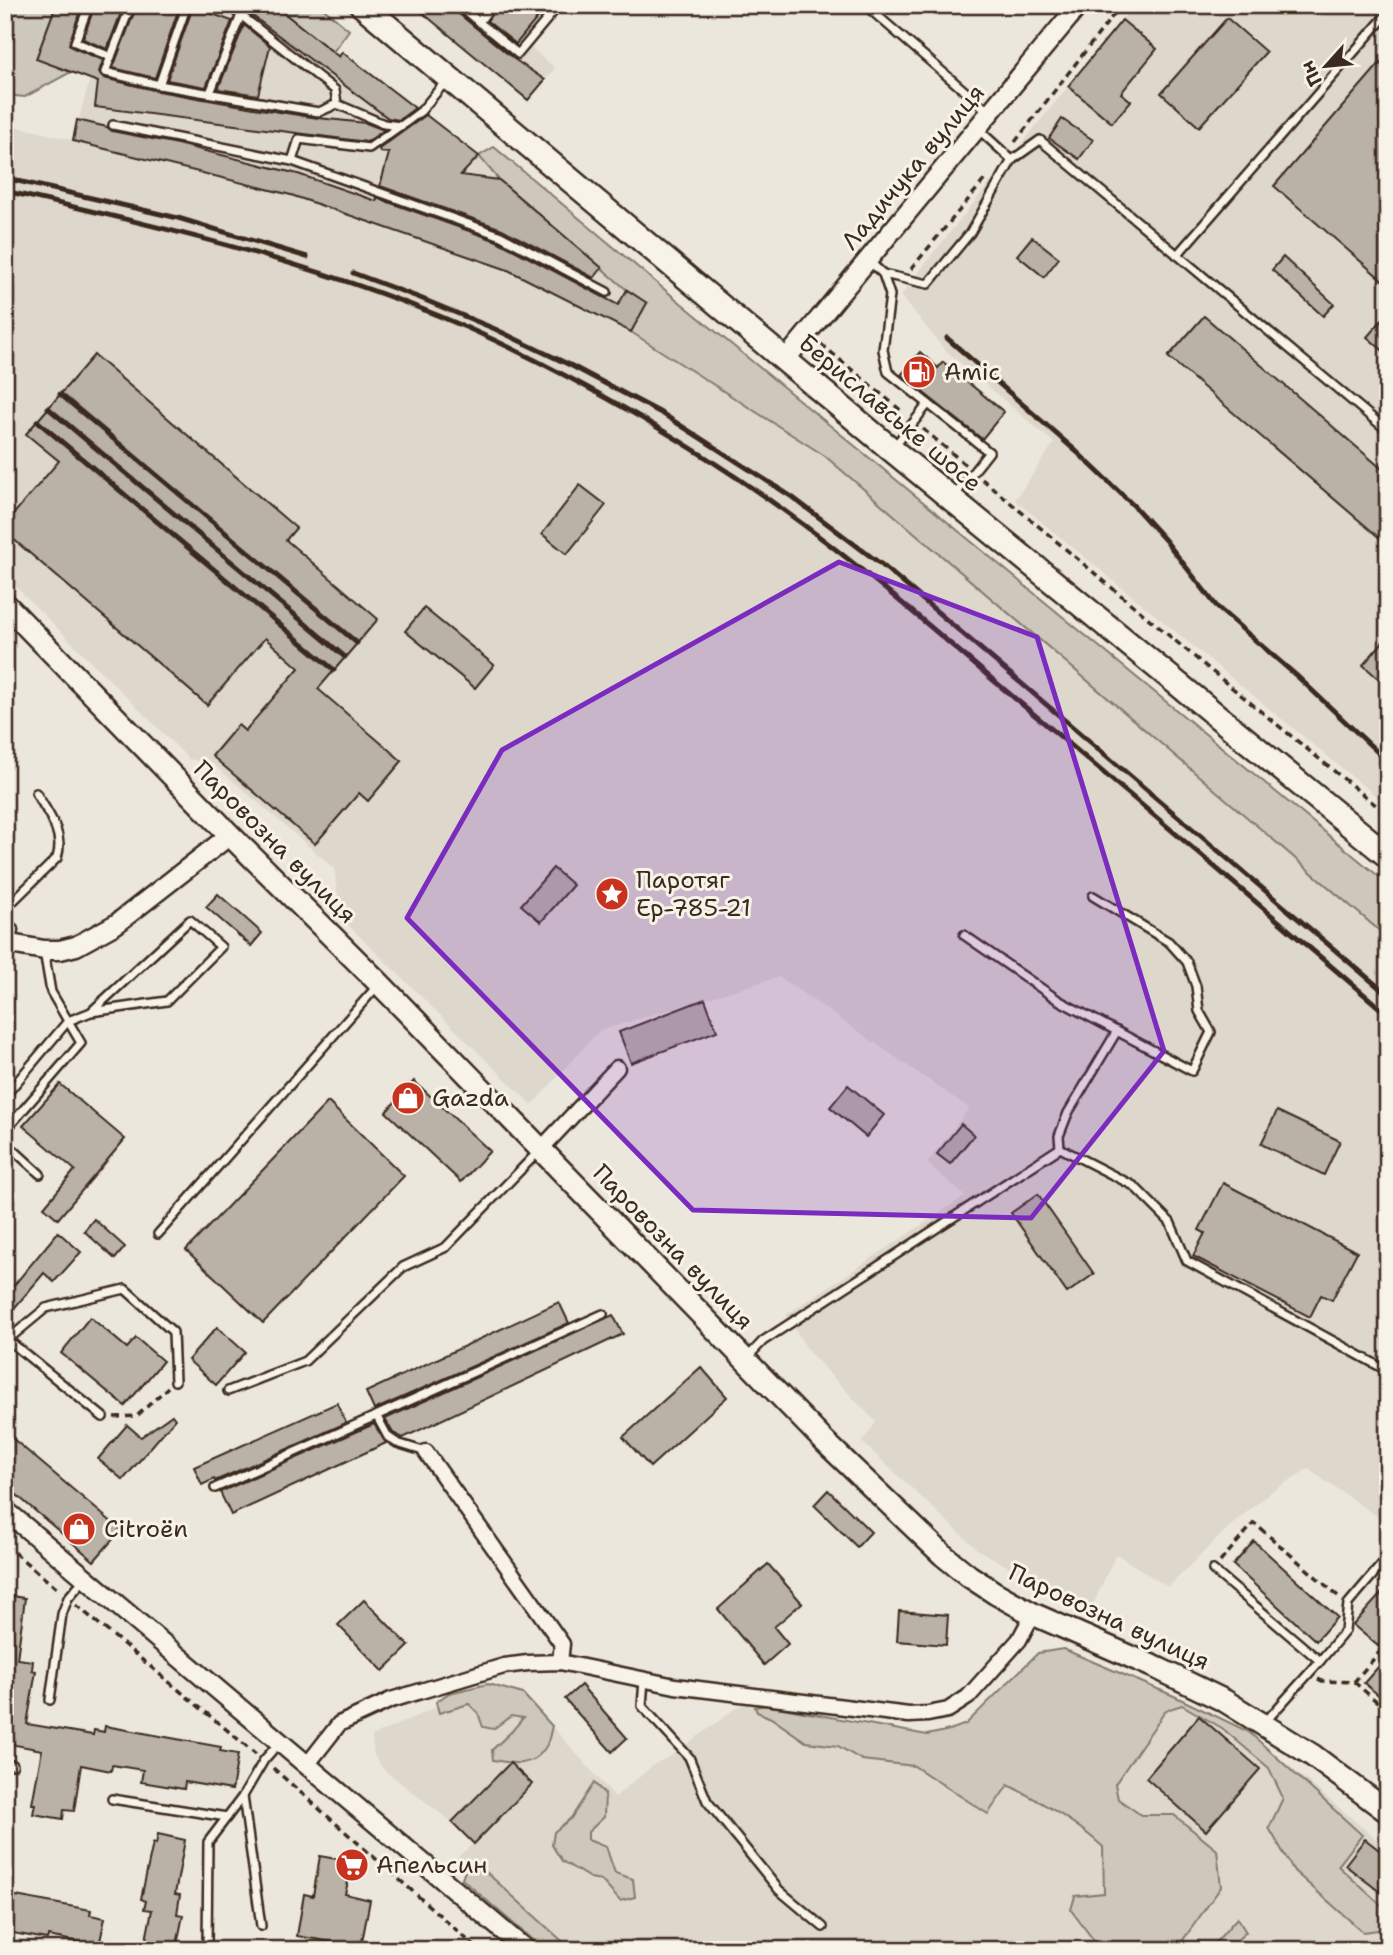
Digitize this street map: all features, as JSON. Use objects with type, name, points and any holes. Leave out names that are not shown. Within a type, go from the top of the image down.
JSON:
[{"type":"main road","name":"Бериславське шосе","points":[[362,5],[892,450],[1388,856]]},
{"type":"main road","name":"Паровозна вулиця","points":[[5,604],[230,835],[379,983],[825,1442],[943,1555],[995,1594],[1033,1614],[1225,1700],[1312,1755],[1388,1812]]},
{"type":"street","name":"Ладичука вулиця","points":[[785,360],[1079,5]]},
{"type":"street","points":[[6,937],[44,950],[76,946],[116,924],[230,835]]},
{"type":"street","points":[[541,1149],[617,1068]]},
{"type":"street","points":[[426,1452],[562,1644],[560,1662]]},
{"type":"street","points":[[5,1510],[526,1950]]},
{"type":"street","points":[[307,1765],[339,1724],[391,1700],[505,1666],[528,1662],[560,1662],[675,1686],[909,1715],[948,1710],[968,1697],[1019,1640],[1033,1614]]},
{"type":"lane","points":[[89,5],[75,42],[111,57]]},
{"type":"lane","points":[[131,5],[105,72],[159,85],[319,112],[337,104],[384,124],[401,126]]},
{"type":"lane","points":[[159,85],[187,5]]},
{"type":"lane","points":[[228,5],[335,90],[337,104]]},
{"type":"lane","points":[[458,5],[518,54],[559,5]]},
{"type":"lane","points":[[479,22],[492,5]]},
{"type":"lane","points":[[865,5],[989,113]]},
{"type":"lane","points":[[1177,255],[1388,13]]},
{"type":"lane","points":[[210,93],[241,15]]},
{"type":"lane","points":[[292,161],[299,139],[369,148],[421,111],[449,79]]},
{"type":"lane","points":[[113,125],[292,161],[499,235],[607,292]]},
{"type":"lane","points":[[977,128],[1012,160]]},
{"type":"lane","points":[[883,274],[928,284],[970,233],[1012,160],[1040,140],[1388,431]]},
{"type":"lane","points":[[867,259],[883,274],[890,295],[883,350],[888,372],[989,452],[952,499]]},
{"type":"lane","points":[[892,450],[928,404]]},
{"type":"lane","points":[[5,909],[57,858],[61,848],[54,822],[36,793]]},
{"type":"lane","points":[[964,935],[1058,1000],[1192,1071],[1212,1032],[1199,1011],[1196,986],[1187,962],[1168,942],[1093,896]]},
{"type":"lane","points":[[5,1096],[68,1021],[92,1012],[167,1000],[221,947],[190,920],[92,1012]]},
{"type":"lane","points":[[5,1131],[81,1043],[51,992],[44,950]]},
{"type":"lane","points":[[158,1234],[379,983]]},
{"type":"lane","points":[[1060,1148],[1059,1136],[1068,1113],[1117,1031]]},
{"type":"lane","points":[[5,1143],[40,1174]]},
{"type":"lane","points":[[746,1360],[763,1340],[1060,1148]]},
{"type":"lane","points":[[1060,1148],[1134,1186],[1170,1222],[1187,1261],[1388,1371]]},
{"type":"lane","points":[[228,1391],[305,1362],[403,1267],[446,1247],[541,1149]]},
{"type":"lane","points":[[103,1417],[6,1341],[46,1308],[125,1289],[173,1332],[175,1381]]},
{"type":"lane","points":[[215,1488],[603,1314]]},
{"type":"lane","points":[[377,1417],[388,1437],[397,1443],[426,1452]]},
{"type":"lane","points":[[1263,1725],[1345,1631],[1348,1604],[1388,1557]]},
{"type":"lane","points":[[1213,1570],[1320,1661]]},
{"type":"lane","points":[[50,1700],[62,1614],[68,1598],[85,1577]]},
{"type":"lane","points":[[644,1679],[642,1706],[689,1757],[707,1801],[779,1891],[823,1927]]},
{"type":"lane","points":[[207,1950],[208,1842],[243,1796],[264,1760],[280,1743]]},
{"type":"lane","points":[[243,1796],[261,1926]]},
{"type":"lane","points":[[112,1799],[227,1817]]},
{"type":"path","points":[[808,332],[1209,669],[1388,815]]},
{"type":"path","points":[[103,1417],[137,1416],[175,1381]]},
{"type":"path","points":[[1213,1570],[1254,1523],[1348,1604]]},
{"type":"path","points":[[5,1545],[264,1760],[479,1950]]},
{"type":"path","points":[[1354,1682],[1388,1642]]},
{"type":"path","points":[[1309,1673],[1322,1681],[1354,1682],[1388,1711]]},
{"type":"highlighted area","points":[[839,562],[1037,637],[1164,1051],[1031,1218],[693,1210],[407,918],[502,750]]},
{"type":"shaded area","points":[[5,5],[56,5],[36,59],[71,72],[25,97],[5,95]]},
{"type":"shaded area","points":[[56,5],[274,5],[339,56],[479,156],[499,180],[627,290],[646,303],[631,333],[825,456],[1388,938],[1388,1516],[1384,1521],[1308,1469],[1272,1491],[1228,1528],[1168,1587],[1116,1554],[1090,1611],[978,1550],[862,1442],[876,1422],[809,1352],[786,1315],[965,1196],[927,1163],[969,1108],[779,977],[599,1031],[532,1105],[341,918],[334,868],[213,764],[189,759],[5,576],[5,124],[73,140],[90,79],[36,59]]},
{"type":"shaded area","points":[[274,5],[319,5],[349,30],[333,52]]},
{"type":"shaded area","points":[[413,5],[567,5],[531,48],[555,68],[528,100]]},
{"type":"shaded area","points":[[1134,5],[1388,5],[1388,806],[1015,500],[1054,443],[944,349],[901,296]]},
{"type":"shaded area","points":[[494,147],[1388,884],[1388,938],[825,456],[631,332],[646,303],[627,290],[499,180],[479,156]]},
{"type":"shaded area","points":[[1063,1649],[1174,1696],[1249,1732],[1362,1835],[1338,1866],[1383,1907],[1386,1929],[1363,1932],[1294,1871],[1269,1828],[1283,1798],[1269,1768],[1222,1728],[1182,1705],[1166,1710],[1115,1784],[1118,1799],[1141,1815],[1174,1815],[1217,1850],[1221,1887],[1183,1940],[1192,1950],[1101,1950],[1071,1910],[1075,1896],[1104,1893],[1103,1847],[1070,1820],[1033,1798],[1008,1785],[988,1814],[914,1766],[862,1760],[838,1746],[806,1742],[771,1718],[757,1712],[755,1707],[766,1705],[927,1735],[966,1724],[1038,1653]]},
{"type":"shaded area","points":[[488,1684],[523,1694],[615,1797],[656,1763],[671,1756],[742,1704],[914,1737],[1034,1799],[1082,1828],[1174,1696],[1249,1732],[1388,1849],[1388,1950],[562,1950],[455,1859],[473,1844],[452,1822],[385,1771],[374,1756],[372,1736]]},
{"type":"shaded area","points":[[488,1684],[523,1694],[552,1726],[546,1746],[534,1759],[522,1763],[493,1760],[492,1750],[523,1718],[511,1716],[493,1729],[483,1727],[478,1713],[469,1704],[439,1713],[436,1702],[449,1693]]},
{"type":"shaded area","points":[[594,1783],[605,1794],[604,1817],[588,1832],[588,1840],[606,1847],[615,1873],[633,1879],[635,1897],[620,1901],[601,1880],[590,1878],[562,1861],[552,1845],[554,1832],[571,1818]]},
{"type":"shaded area","points":[[466,1868],[486,1872],[572,1950],[544,1950],[462,1879]]},
{"type":"shaded area","points":[[1237,1918],[1246,1932],[1226,1950],[1209,1950]]},
{"type":"building","points":[[56,5],[82,5],[69,44],[103,60],[99,72],[104,78],[158,91],[254,108],[366,123],[384,130],[367,142],[95,107],[98,82],[36,59]]},
{"type":"building","points":[[95,5],[124,5],[107,49],[83,39]]},
{"type":"building","points":[[137,5],[180,5],[155,78],[113,68]]},
{"type":"building","points":[[238,5],[274,5],[339,57],[342,52],[415,108],[399,120],[388,118]]},
{"type":"building","points":[[413,5],[452,5],[454,10],[514,59],[545,80],[528,100]]},
{"type":"building","points":[[498,5],[548,5],[516,44],[487,21]]},
{"type":"building","points":[[193,7],[232,21],[206,87],[167,80]]},
{"type":"building","points":[[1227,18],[1266,52],[1199,127],[1161,93]]},
{"type":"building","points":[[1122,20],[1157,49],[1121,93],[1131,101],[1112,123],[1068,86]]},
{"type":"building","points":[[244,25],[270,46],[258,95],[218,89]]},
{"type":"building","points":[[1388,54],[1388,285],[1274,186]]},
{"type":"building","points":[[426,115],[479,156],[461,175],[499,180],[602,268],[594,278],[502,229],[380,186],[389,153],[380,152],[379,149]]},
{"type":"building","points":[[1062,119],[1093,140],[1079,159],[1049,138]]},
{"type":"building","points":[[77,120],[107,127],[112,131],[298,174],[376,201],[377,198],[497,241],[618,305],[627,290],[647,303],[631,332],[508,270],[291,195],[73,141]]},
{"type":"building","points":[[1032,237],[1059,258],[1044,277],[1017,255]]},
{"type":"building","points":[[1283,257],[1334,304],[1323,316],[1272,270]]},
{"type":"building","points":[[1388,313],[1388,355],[1367,337]]},
{"type":"building","points":[[1204,316],[1388,474],[1388,545],[1168,357]]},
{"type":"building","points":[[920,352],[938,368],[943,362],[1004,412],[982,439],[901,375]]},
{"type":"building","points":[[94,355],[296,528],[286,540],[378,619],[318,689],[402,761],[368,801],[359,793],[315,844],[212,756],[238,725],[245,731],[299,668],[265,638],[207,705],[5,532],[5,524],[59,461],[26,434]]},
{"type":"building","points":[[580,485],[606,505],[567,554],[542,534]]},
{"type":"building","points":[[424,608],[494,665],[475,688],[405,631]]},
{"type":"building","points":[[1388,636],[1388,687],[1363,665]]},
{"type":"building","points":[[553,868],[573,885],[541,922],[521,905]]},
{"type":"building","points":[[218,894],[262,933],[251,946],[206,907]]},
{"type":"building","points":[[705,999],[717,1031],[631,1063],[619,1032]]},
{"type":"building","points":[[414,1081],[490,1151],[461,1182],[386,1112]]},
{"type":"building","points":[[60,1084],[125,1139],[58,1219],[44,1207],[75,1170],[23,1126]]},
{"type":"building","points":[[848,1085],[884,1115],[866,1137],[830,1107]]},
{"type":"building","points":[[328,1102],[404,1176],[263,1323],[186,1250]]},
{"type":"building","points":[[1277,1111],[1340,1141],[1324,1175],[1261,1144]]},
{"type":"building","points":[[961,1124],[974,1135],[950,1164],[937,1154]]},
{"type":"building","points":[[1223,1183],[1357,1252],[1332,1300],[1321,1295],[1310,1317],[1193,1256],[1205,1233],[1199,1230]]},
{"type":"building","points":[[1038,1194],[1094,1274],[1067,1293],[1011,1213]]},
{"type":"building","points":[[94,1219],[125,1247],[115,1259],[84,1231]]},
{"type":"building","points":[[58,1232],[81,1252],[54,1282],[44,1273],[5,1319],[5,1296]]},
{"type":"building","points":[[559,1302],[569,1323],[374,1410],[366,1392]]},
{"type":"building","points":[[613,1315],[623,1334],[403,1438],[393,1433],[385,1419]]},
{"type":"building","points":[[90,1317],[127,1348],[136,1338],[163,1361],[125,1406],[61,1353]]},
{"type":"building","points":[[217,1327],[245,1352],[216,1385],[188,1360]]},
{"type":"building","points":[[701,1367],[727,1397],[650,1467],[623,1437]]},
{"type":"building","points":[[337,1403],[346,1423],[202,1485],[194,1467]]},
{"type":"building","points":[[172,1415],[175,1419],[123,1480],[98,1459],[127,1425],[141,1437]]},
{"type":"building","points":[[374,1424],[386,1443],[231,1515],[220,1492]]},
{"type":"building","points":[[5,1432],[121,1530],[94,1561],[5,1485]]},
{"type":"building","points":[[828,1490],[871,1532],[857,1547],[814,1505]]},
{"type":"building","points":[[1254,1541],[1337,1617],[1316,1641],[1233,1565]]},
{"type":"building","points":[[768,1564],[802,1603],[774,1627],[788,1644],[764,1665],[718,1609]]},
{"type":"building","points":[[1388,1586],[1388,1635],[1378,1646],[1353,1625]]},
{"type":"building","points":[[5,1595],[25,1598],[17,1659],[33,1661],[32,1670],[36,1671],[27,1724],[93,1735],[94,1730],[104,1732],[105,1726],[221,1747],[220,1751],[238,1754],[232,1790],[185,1782],[184,1789],[141,1782],[143,1770],[112,1765],[111,1771],[81,1765],[74,1811],[64,1810],[63,1819],[33,1814],[35,1804],[32,1804],[42,1750],[5,1743]]},
{"type":"building","points":[[364,1600],[409,1646],[383,1671],[338,1625]]},
{"type":"building","points":[[899,1611],[948,1615],[946,1645],[897,1641]]},
{"type":"building","points":[[1388,1656],[1388,1703],[1364,1683]]},
{"type":"building","points":[[581,1685],[627,1738],[612,1752],[565,1699]]},
{"type":"building","points":[[1199,1716],[1260,1769],[1206,1831],[1146,1778]]},
{"type":"building","points":[[510,1763],[532,1784],[474,1844],[452,1822]]},
{"type":"building","points":[[158,1834],[185,1840],[175,1894],[180,1895],[177,1914],[183,1915],[176,1950],[144,1950],[152,1910],[144,1909],[146,1901],[141,1899],[153,1843],[156,1844]]},
{"type":"building","points":[[1365,1839],[1388,1857],[1388,1898],[1345,1865]]},
{"type":"building","points":[[320,1856],[353,1862],[345,1894],[370,1900],[361,1947],[297,1936],[304,1894],[313,1896]]},
{"type":"building","points":[[5,1894],[91,1910],[90,1915],[105,1918],[99,1946],[48,1936],[47,1939],[7,1932],[9,1924],[5,1924]]},
{"type":"railway","points":[[5,178],[178,218],[307,257]]},
{"type":"railway","points":[[5,191],[252,252],[374,291],[492,339],[641,418],[748,485],[845,556],[1388,1015]]},
{"type":"railway","points":[[353,273],[495,329],[572,366],[663,414],[792,497],[882,565],[1388,995]]},
{"type":"railway","points":[[947,338],[1134,506],[1165,540],[1218,608],[1298,677],[1388,762]]},
{"type":"railway","points":[[60,394],[357,643]]},
{"type":"railway","points":[[48,408],[345,657]]},
{"type":"railway","points":[[37,421],[334,670]]},
{"type":"place","name":"Amic","points":[[919,372]]},
{"type":"place","name":"Паротяг Ер-785-21","points":[[612,894]]},
{"type":"place","name":"Gazda","points":[[408,1098]]},
{"type":"place","name":"Citroën","points":[[79,1529]]},
{"type":"place","name":"Апельсин","points":[[352,1865]]}]
